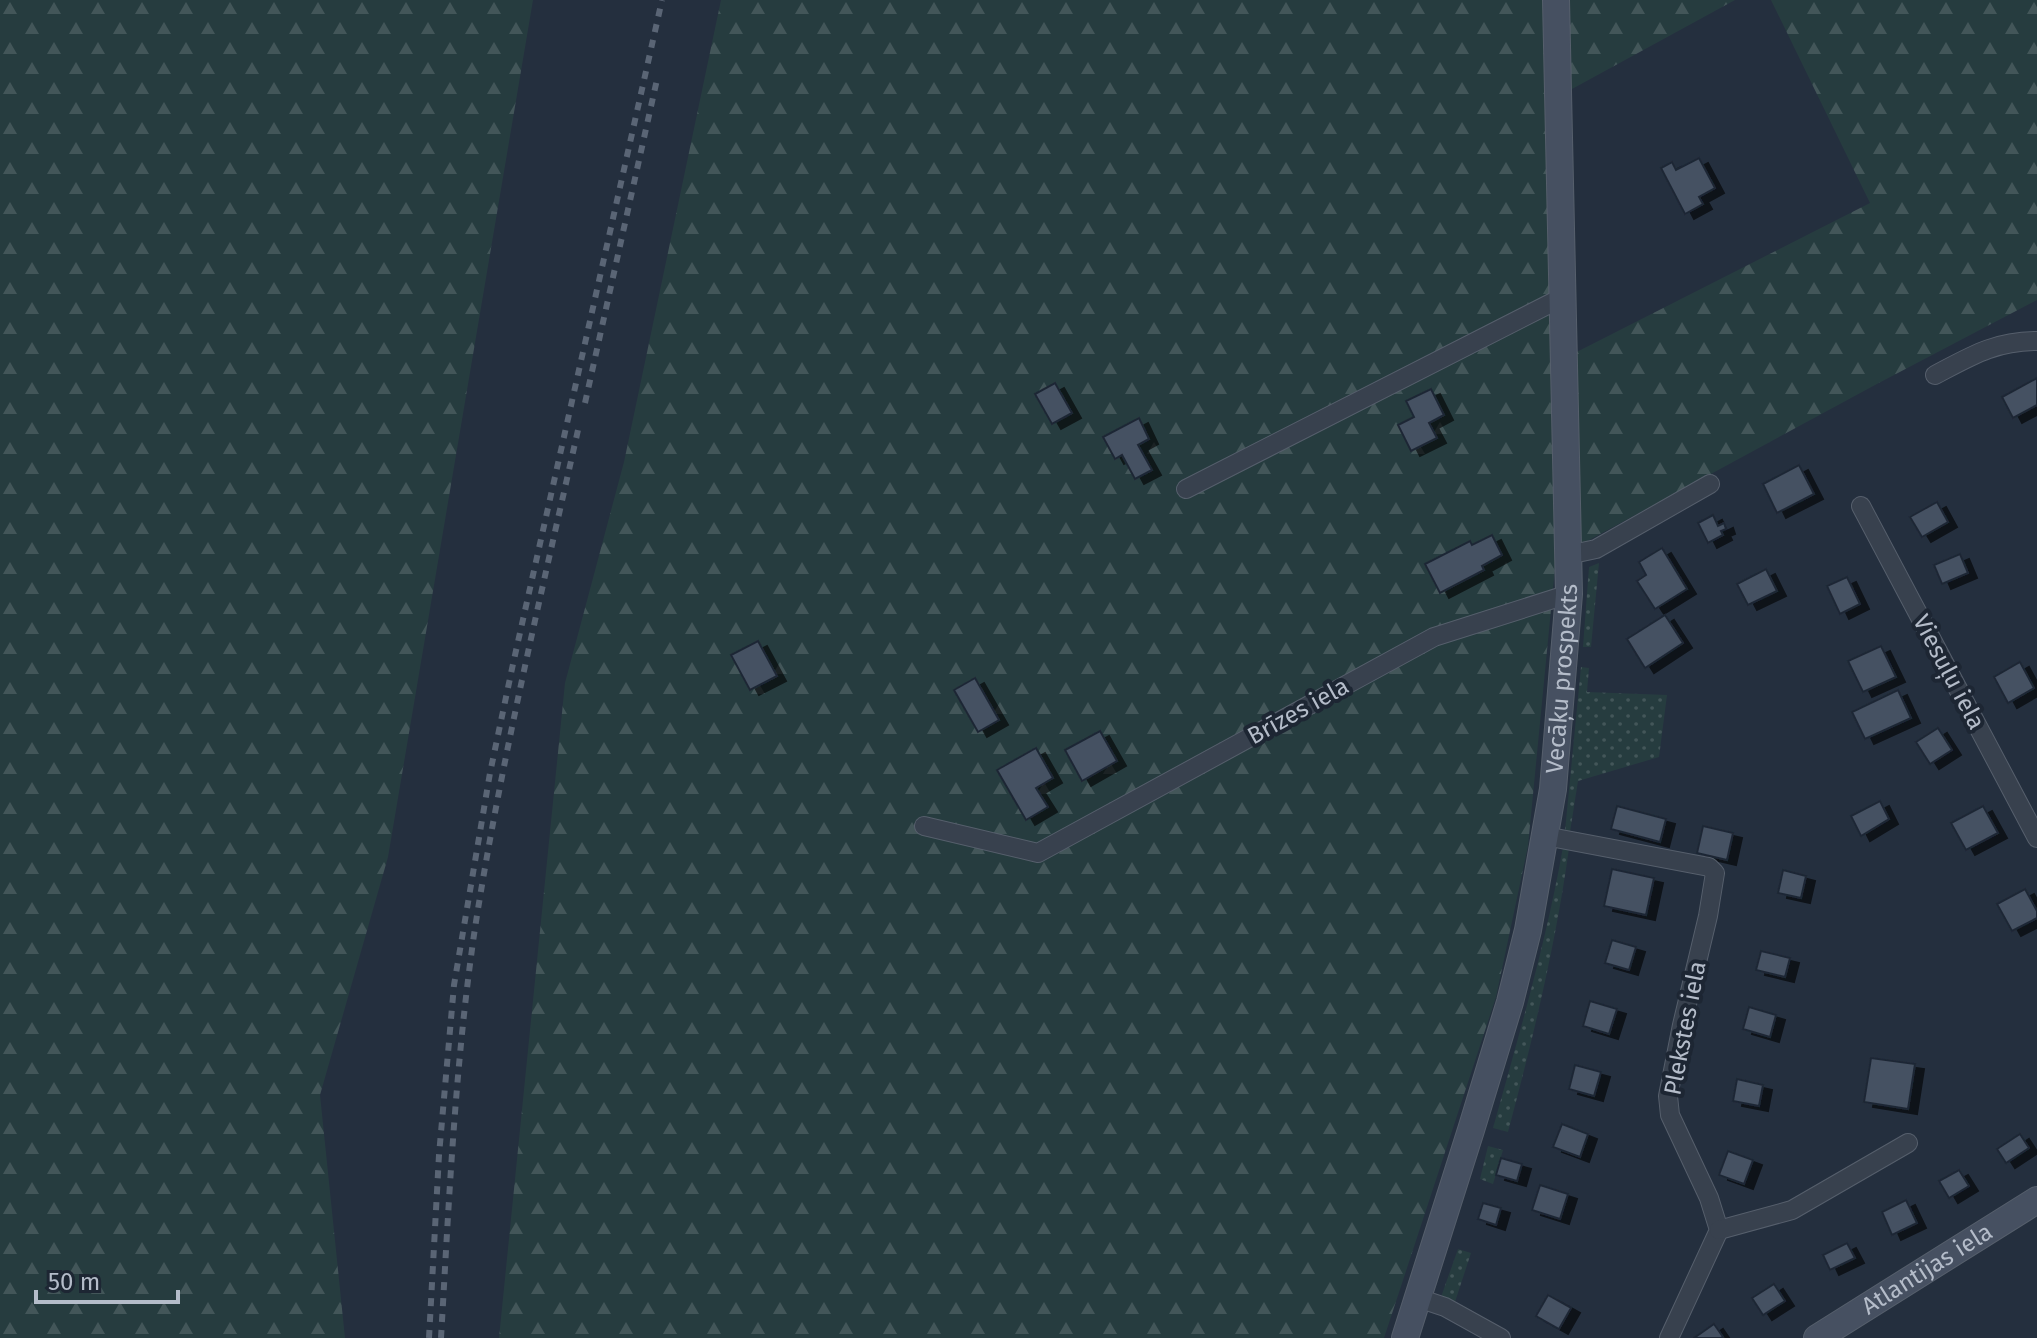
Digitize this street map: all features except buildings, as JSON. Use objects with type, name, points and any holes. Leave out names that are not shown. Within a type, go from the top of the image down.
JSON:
[{"type":"main road","name":"Vecāķu prospekts","points":[[1405,1338],[1510,1002],[1528,930],[1553,789],[1569,594],[1556,0]]},
{"type":"main road","name":"Atlantijas iela","points":[[1817,1338],[2037,1200]]},
{"type":"street","points":[[1186,489],[1561,298]]},
{"type":"street","points":[[1935,375],[1986,348],[2016,341],[2037,341]]},
{"type":"street","points":[[1568,555],[1596,549],[1710,484]]},
{"type":"street","name":"Viesuļu iela","points":[[1861,506],[2037,838]]},
{"type":"street","name":"Brīzes iela","points":[[924,826],[1038,853],[1434,637],[1569,594]]},
{"type":"street","name":"Plekstes iela","points":[[1545,836],[1709,867],[1715,873],[1668,1096],[1670,1115],[1709,1198],[1719,1230]]},
{"type":"street","points":[[1669,1338],[1719,1230],[1792,1210],[1908,1143]]},
{"type":"street","points":[[1418,1298],[1445,1307],[1501,1338]]},
{"type":"green space","points":[[0,0],[533,0],[388,857],[320,1095],[345,1338],[0,1338]]},
{"type":"green space","points":[[721,0],[1735,0],[1550,101],[1551,365],[1870,203],[1771,0],[2037,0],[2037,300],[1556,558],[1528,846],[1496,997],[1384,1338],[499,1338],[565,683],[624,462]]},
{"type":"green space","points":[[1599,563],[1591,647],[1583,647],[1589,567]]},
{"type":"green space","points":[[1581,667],[1589,668],[1587,692],[1667,695],[1659,757],[1578,781],[1570,832],[1565,831]]},
{"type":"green space","points":[[1563,847],[1569,848],[1558,920],[1508,1132],[1493,1128],[1540,954]]},
{"type":"green space","points":[[1488,1146],[1503,1150],[1493,1184],[1480,1179]]},
{"type":"green space","points":[[1458,1249],[1471,1253],[1455,1302],[1441,1297]]},
{"type":"railway","points":[[429,1338],[439,1155],[454,985],[490,773],[662,0]]},
{"type":"railway","points":[[585,403],[658,75]]},
{"type":"railway","points":[[441,1338],[458,1081],[475,928],[509,741],[578,430]]}]
